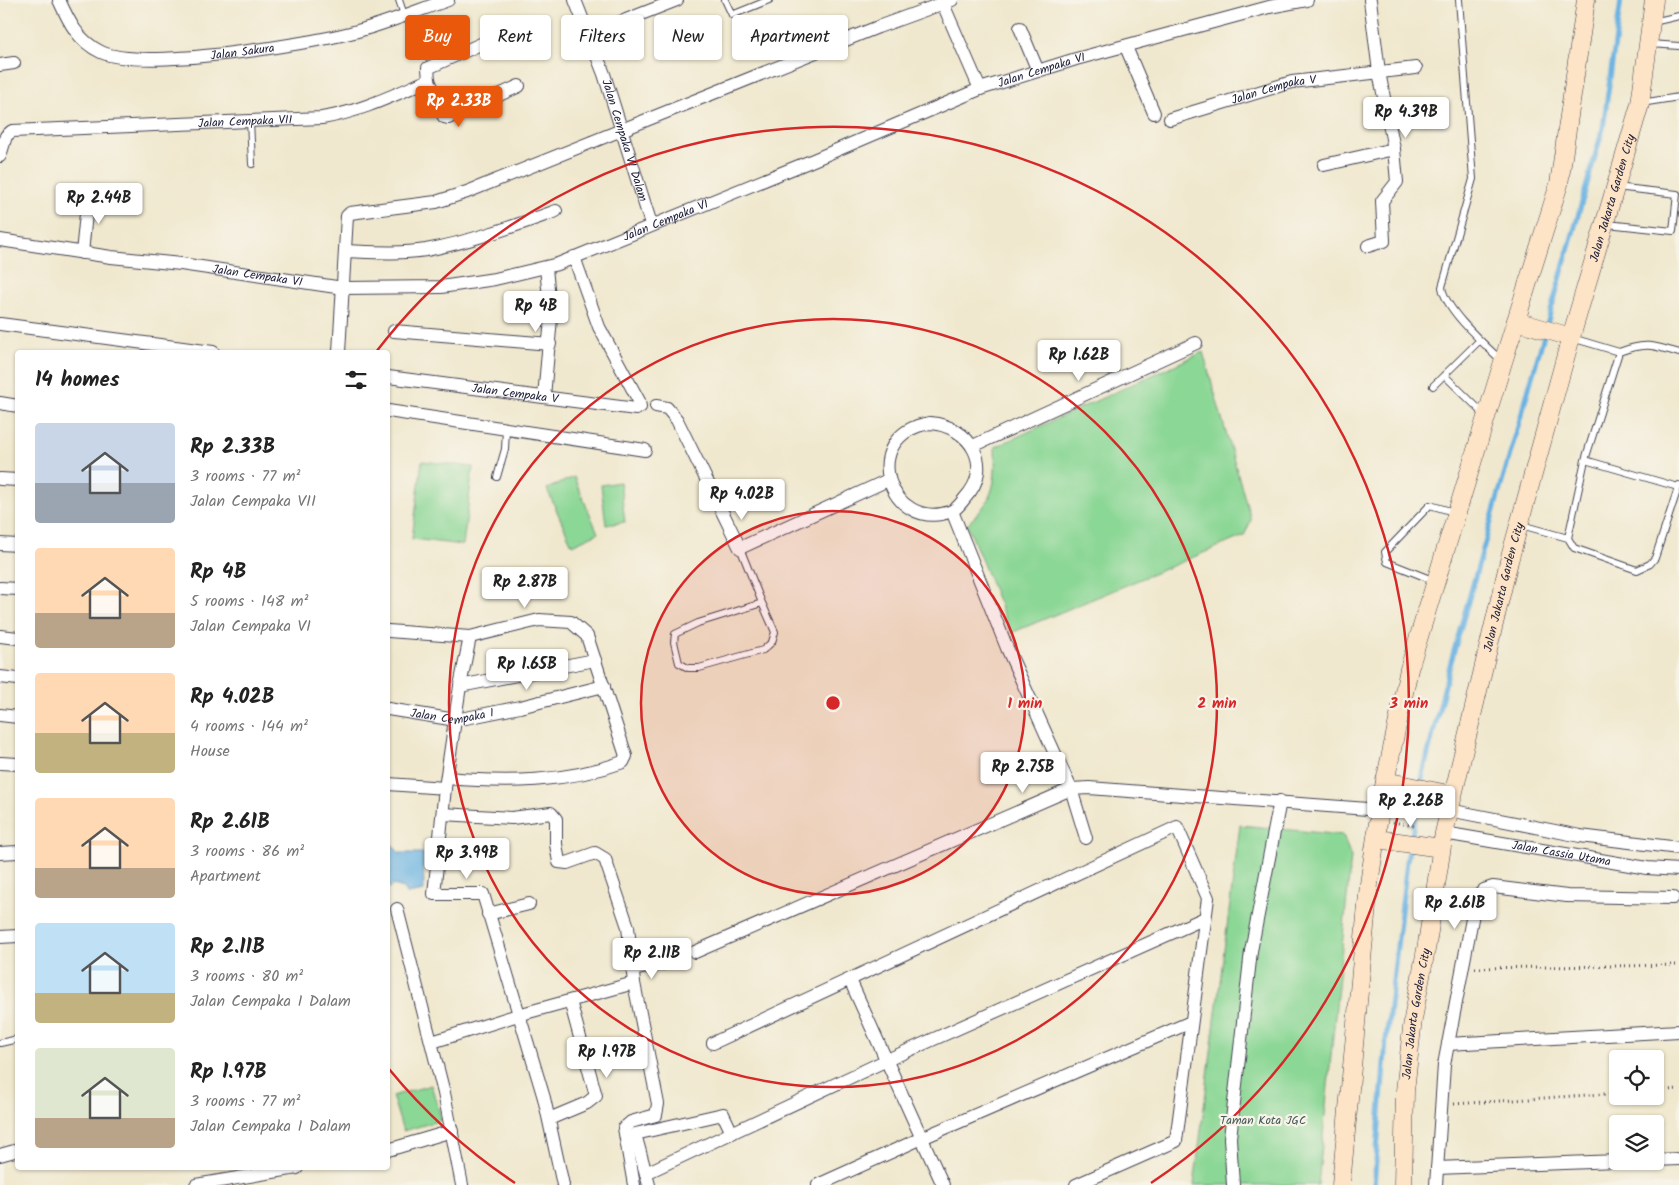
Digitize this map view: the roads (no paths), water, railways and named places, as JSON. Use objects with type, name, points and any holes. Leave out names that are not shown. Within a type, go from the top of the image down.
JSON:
[{"type":"street","name":"Jalan Sakura","points":[[59,0],[79,36],[103,52],[120,58],[162,58],[269,48],[352,33],[448,0]]},
{"type":"street","name":"Jalan Cempaka VI Dalam","points":[[575,0],[582,15]]},
{"type":"street","points":[[639,15],[677,0]]},
{"type":"street","name":"Jalan Cempaka VI","points":[[0,240],[144,262],[182,264],[343,288],[442,287],[495,279],[546,268],[651,224],[784,172],[980,89],[1269,7],[1307,0]]},
{"type":"street","points":[[1368,246],[1384,241],[1382,202],[1397,182],[1394,149],[1379,72],[1370,0]]},
{"type":"street","points":[[1341,1185],[1369,884],[1386,781],[1409,669],[1503,362],[1521,322],[1560,184],[1586,0]]},
{"type":"street","name":"Jalan Jakarta Garden City","points":[[1403,1185],[1405,1092],[1413,1019],[1450,802],[1566,336],[1604,224],[1640,104],[1650,44],[1654,0]]},
{"type":"street","points":[[339,350],[347,216],[350,213],[398,208],[453,197],[870,30],[948,2],[980,89]]},
{"type":"street","points":[[1020,28],[1038,71]]},
{"type":"street","points":[[480,45],[430,65],[428,68],[429,80],[442,114],[446,118],[519,86]]},
{"type":"street","points":[[1126,47],[1154,113]]},
{"type":"street","name":"Jalan Cempaka VI Dalam","points":[[598,60],[651,224]]},
{"type":"street","points":[[0,65],[14,63]]},
{"type":"street","name":"Jalan Cempaka V","points":[[1170,119],[1292,82],[1416,68]]},
{"type":"street","name":"Jalan Cempaka VII","points":[[0,156],[6,136],[12,131],[250,119],[303,119],[340,115],[429,80]]},
{"type":"street","points":[[1324,165],[1394,149]]},
{"type":"street","points":[[82,253],[88,194]]},
{"type":"street","points":[[345,251],[394,252],[427,250],[516,225],[556,211]]},
{"type":"street","name":"Jalan Cempaka V","points":[[390,377],[636,410],[640,406],[639,400],[599,327],[574,257]]},
{"type":"street","points":[[544,397],[550,344],[550,306],[546,268]]},
{"type":"street","points":[[1521,322],[1566,336]]},
{"type":"street","points":[[0,324],[198,350]]},
{"type":"street","points":[[394,331],[550,344]]},
{"type":"street","points":[[973,446],[1196,343]]},
{"type":"street","points":[[0,403],[15,406]]},
{"type":"street","points":[[656,406],[667,408],[677,420],[740,548],[888,480]]},
{"type":"street","points":[[390,411],[645,450]]},
{"type":"street","points":[[926,424],[941,424],[959,432],[973,446],[978,466],[974,486],[952,511],[934,513],[914,510],[898,498],[888,480],[887,470],[891,450],[896,441],[911,428],[926,424]]},
{"type":"street","points":[[0,479],[15,480]]},
{"type":"street","points":[[952,511],[1006,648],[1072,789],[1086,838]]},
{"type":"street","points":[[0,544],[15,545]]},
{"type":"street","points":[[0,588],[15,589]]},
{"type":"street","points":[[390,632],[470,638],[539,620],[571,622],[587,636],[626,756],[622,762],[572,777],[538,781],[390,784]]},
{"type":"street","points":[[0,636],[15,638]]},
{"type":"street","points":[[470,638],[460,686],[446,783],[434,893],[435,896],[482,893],[549,1119],[563,1185]]},
{"type":"street","points":[[460,686],[595,660]]},
{"type":"street","points":[[0,678],[15,679]]},
{"type":"street","name":"Jalan Cempaka I","points":[[390,709],[456,720],[520,707],[604,686]]},
{"type":"street","points":[[0,715],[15,717]]},
{"type":"street","points":[[0,763],[15,764]]},
{"type":"street","points":[[1386,781],[1409,787],[1433,790],[1450,802]]},
{"type":"street","points":[[695,952],[1072,789],[1089,788],[1381,810]]},
{"type":"street","points":[[1233,1185],[1230,1138],[1251,951],[1280,801]]},
{"type":"street","name":"Jalan Cassia Utama","points":[[1450,802],[1580,836],[1679,848]]},
{"type":"street","points":[[443,814],[512,818],[550,813],[556,819],[556,844],[560,862],[567,863],[595,853],[606,862],[628,927],[634,983],[658,1104],[656,1116],[631,1122],[624,1128],[634,1185]]},
{"type":"street","points":[[713,1042],[1177,827],[1208,898],[1176,1141],[1076,1185]]},
{"type":"street","points":[[1377,839],[1422,845],[1442,841]]},
{"type":"street","name":"Jalan Cassia Utama","points":[[1442,841],[1647,868],[1679,870]]},
{"type":"street","points":[[0,853],[15,852]]},
{"type":"street","points":[[1436,1185],[1441,1104],[1448,1044],[1476,898],[1489,888],[1567,896],[1673,898]]},
{"type":"street","points":[[488,914],[529,904]]},
{"type":"street","points":[[396,909],[432,1042],[462,1185]]},
{"type":"street","points":[[732,1133],[724,1114],[636,1134],[648,1179],[732,1133],[887,1060],[1205,918]]},
{"type":"street","points":[[0,937],[15,936]]},
{"type":"street","points":[[633,970],[666,963]]},
{"type":"street","points":[[850,980],[943,1185]]},
{"type":"street","points":[[432,1042],[518,1015],[634,983]]},
{"type":"street","points":[[549,1119],[588,1103],[596,1096],[570,1000]]},
{"type":"street","points":[[818,1185],[1191,1022]]},
{"type":"street","points":[[1448,1044],[1679,1031]]},
{"type":"street","points":[[390,1148],[452,1131]]},
{"type":"street","points":[[0,1155],[15,1151]]},
{"type":"street","points":[[1664,1160],[1679,1159]]},
{"type":"street","points":[[1437,1168],[1609,1161]]},
{"type":"street","points":[[196,1185],[285,1170]]},
{"type":"lane","points":[[399,0],[404,15]]},
{"type":"lane","points":[[725,0],[732,15],[769,0]]},
{"type":"lane","points":[[1459,0],[1473,179],[1442,287],[1446,300],[1480,340],[1503,362]]},
{"type":"lane","points":[[1652,22],[1679,16]]},
{"type":"lane","points":[[1650,44],[1679,46]]},
{"type":"lane","points":[[1640,104],[1679,97]]},
{"type":"lane","points":[[250,119],[252,164]]},
{"type":"lane","points":[[1604,224],[1676,232],[1678,194],[1615,187]]},
{"type":"lane","points":[[1566,336],[1619,352],[1642,344],[1679,353]]},
{"type":"lane","points":[[1433,386],[1480,340]]},
{"type":"lane","points":[[1585,460],[1679,486],[1655,558],[1644,567],[1637,570],[1574,548],[1568,538],[1585,460],[1619,352]]},
{"type":"lane","points":[[1444,375],[1486,416]]},
{"type":"lane","points":[[496,478],[505,449],[506,429]]},
{"type":"lane","points":[[1436,582],[1387,562],[1385,552],[1430,505],[1457,513]]},
{"type":"lane","points":[[1519,525],[1568,538]]},
{"type":"lane","points":[[740,548],[775,632],[772,642],[763,650],[698,668],[688,668],[679,664],[675,634],[698,623],[762,603]]},
{"type":"lane","points":[[0,1043],[15,1040]]},
{"type":"water","points":[[390,830],[391,843],[399,853],[423,853],[424,891],[407,894],[404,888],[393,885],[390,887]]},
{"type":"waterway","points":[[1374,1185],[1386,1041],[1407,861],[1423,774],[1450,665],[1603,128],[1621,0]]},
{"type":"park label","name":"Taman Kota JGC","points":[[1263,1120]]}]
